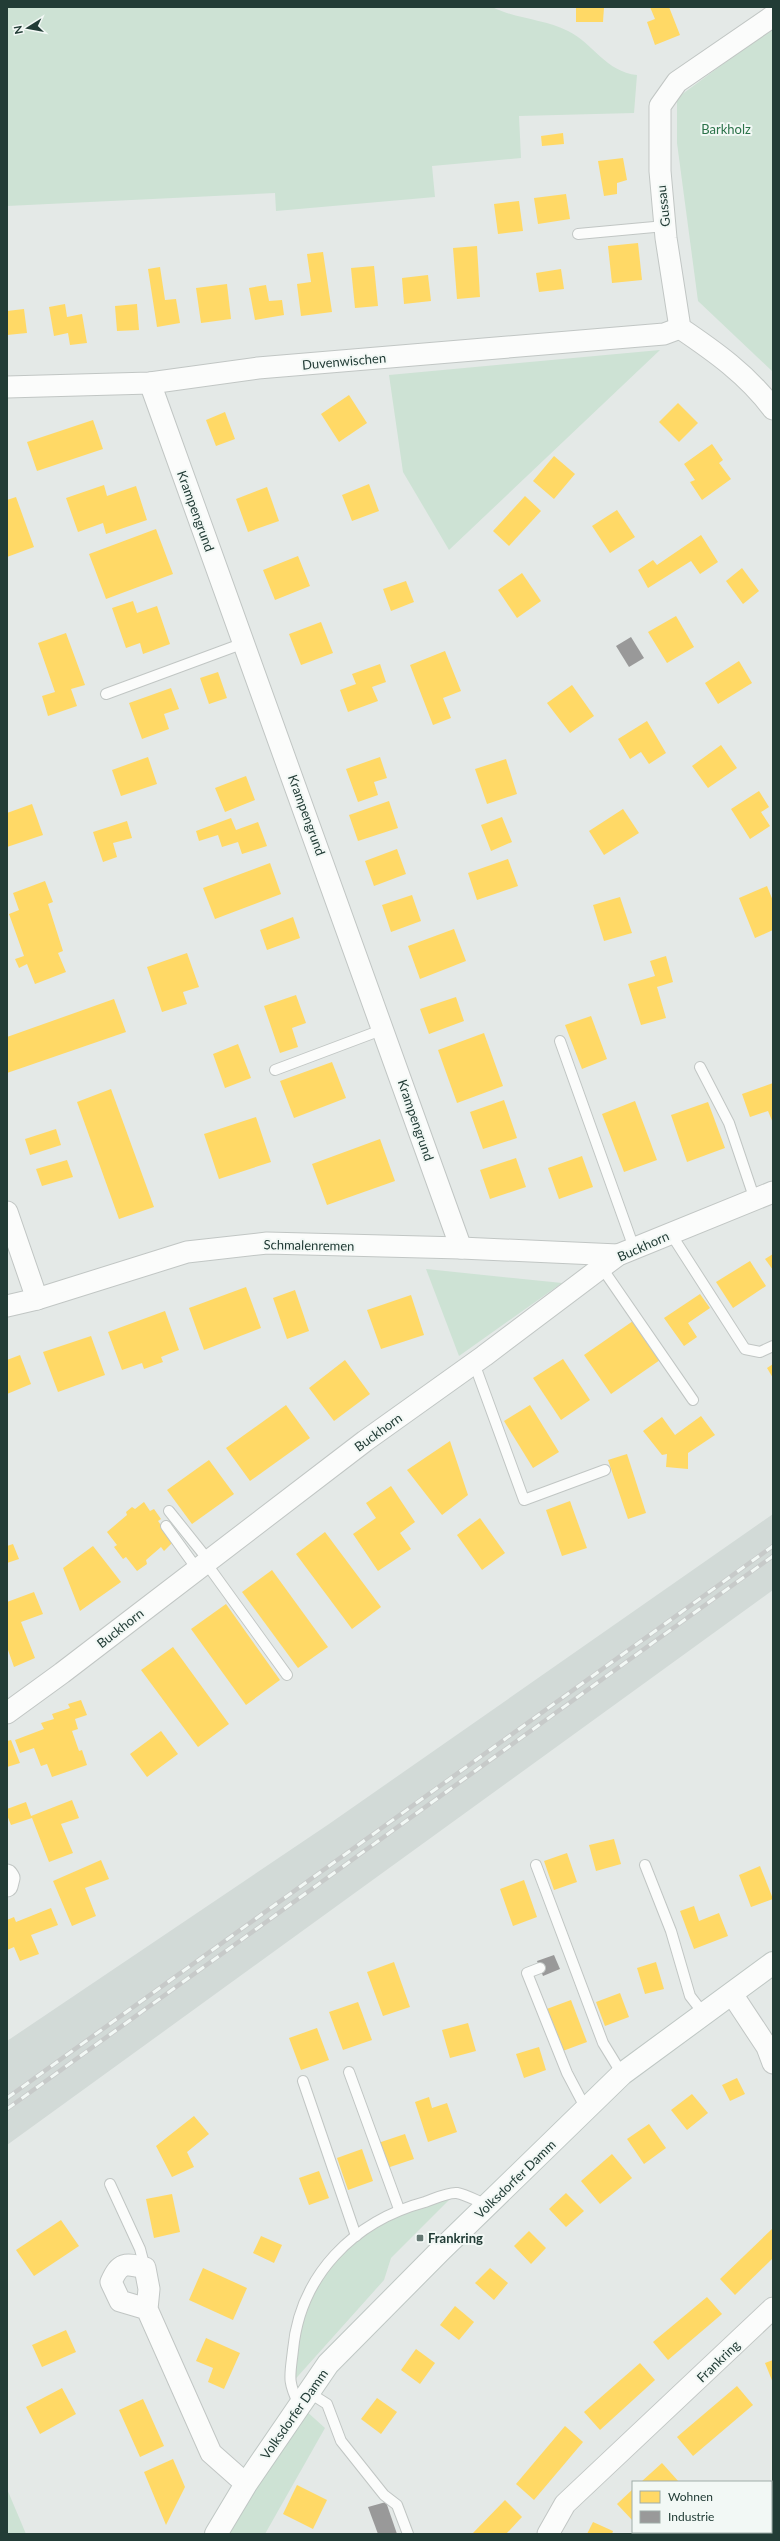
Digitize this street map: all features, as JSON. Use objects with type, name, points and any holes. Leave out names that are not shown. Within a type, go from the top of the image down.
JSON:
[{"type":"main road","name":"Volksdorfer Damm","points":[[216,2534],[246,2484],[328,2364],[622,2074],[773,1963]]},
{"type":"street","name":"Gussau","points":[[680,328],[665,226],[660,171],[660,106],[677,82],[773,16]]},
{"type":"street","name":"Duvenwischen","points":[[7,387],[150,384],[258,368],[664,334],[680,328]]},
{"type":"street","points":[[680,328],[716,352],[761,393],[773,408]]},
{"type":"street","name":"Krampengrund","points":[[150,384],[384,1029],[461,1248]]},
{"type":"street","name":"Buckhorn","points":[[7,1713],[365,1441],[474,1363],[602,1268],[626,1252],[764,1196]]},
{"type":"street","points":[[7,1212],[37,1299]]},
{"type":"street","name":"Schmalenremen","points":[[7,1306],[37,1299],[187,1252],[267,1243],[626,1252]]},
{"type":"street","points":[[7,1875],[9,1878],[7,1886]]},
{"type":"street","points":[[732,1994],[767,2047],[773,2063]]},
{"type":"street","points":[[147,2309],[120,2301],[111,2282],[117,2269],[128,2264],[145,2268],[149,2289],[147,2309],[211,2453],[246,2484]]},
{"type":"street","name":"Frankring","points":[[548,2534],[565,2504],[773,2308]]},
{"type":"lane","points":[[578,234],[665,226]]},
{"type":"lane","points":[[106,694],[244,643]]},
{"type":"lane","points":[[275,1070],[384,1029]]},
{"type":"lane","points":[[560,1041],[626,1252]]},
{"type":"lane","points":[[700,1067],[764,1196]]},
{"type":"lane","points":[[671,1234],[745,1349],[760,1352],[773,1346]]},
{"type":"lane","points":[[602,1268],[693,1400]]},
{"type":"lane","points":[[474,1363],[524,1500],[605,1470]]},
{"type":"lane","points":[[169,1511],[204,1564],[288,1675]]},
{"type":"lane","points":[[166,1526],[204,1564]]},
{"type":"lane","points":[[536,1865],[603,2043],[622,2074]]},
{"type":"lane","points":[[645,1865],[671,1931],[690,1996],[704,2014]]},
{"type":"lane","points":[[540,1968],[527,1973],[567,2073],[586,2109]]},
{"type":"lane","points":[[349,2072],[399,2209]]},
{"type":"lane","points":[[303,2081],[356,2236]]},
{"type":"lane","points":[[110,2184],[140,2249],[145,2268]]},
{"type":"lane","points":[[408,2534],[397,2505],[384,2495],[341,2441],[327,2404],[304,2399],[290,2385],[294,2334],[311,2285],[334,2255],[356,2236],[399,2209],[456,2193],[488,2205]]},
{"type":"shaded area","points":[[773,1514],[773,1590],[7,2145],[7,2041],[329,1824]]},
{"type":"green space","points":[[7,7],[492,7],[568,31],[577,36],[617,69],[626,73],[637,75],[634,113],[519,116],[521,158],[432,166],[435,197],[276,211],[275,193],[7,206]]},
{"type":"green space","name":"Barkholz","points":[[773,27],[773,372],[698,301],[677,143],[677,98]]},
{"type":"green space","points":[[660,350],[449,550],[403,472],[389,375]]},
{"type":"green space","points":[[426,1269],[562,1283],[459,1356]]},
{"type":"green space","points":[[456,2193],[391,2258],[384,2280],[290,2385],[294,2334],[333,2255],[399,2209]]},
{"type":"green space","points":[[305,2410],[325,2428],[265,2534],[228,2534]]},
{"type":"green space","points":[[7,2489],[26,2534],[7,2534]]},
{"type":"building: Wohnen","points":[[576,7],[604,7],[603,22],[576,22]]},
{"type":"building: Wohnen","points":[[650,7],[669,7],[680,35],[655,45],[647,22],[655,19]]},
{"type":"building: Wohnen","points":[[563,133],[564,144],[542,146],[541,136]]},
{"type":"building: Wohnen","points":[[623,158],[627,180],[617,183],[617,194],[604,196],[598,161]]},
{"type":"building: Wohnen","points":[[566,194],[570,219],[538,224],[534,198]]},
{"type":"building: Wohnen","points":[[519,201],[523,231],[498,234],[494,204]]},
{"type":"building: Wohnen","points":[[638,243],[642,280],[612,283],[608,246]]},
{"type":"building: Wohnen","points":[[477,246],[480,297],[457,299],[453,248]]},
{"type":"building: Wohnen","points":[[323,252],[332,312],[301,316],[297,284],[311,282],[307,254]]},
{"type":"building: Wohnen","points":[[374,266],[378,306],[355,308],[351,268]]},
{"type":"building: Wohnen","points":[[160,267],[165,300],[176,299],[180,323],[157,327],[148,269]]},
{"type":"building: Wohnen","points":[[561,269],[564,289],[539,292],[536,273]]},
{"type":"building: Wohnen","points":[[428,275],[431,301],[404,304],[402,278]]},
{"type":"building: Wohnen","points":[[227,284],[231,319],[201,323],[196,288]]},
{"type":"building: Wohnen","points":[[266,285],[269,301],[282,300],[284,315],[255,320],[249,288]]},
{"type":"building: Wohnen","points":[[65,304],[67,317],[82,314],[87,343],[70,345],[68,333],[54,336],[49,307]]},
{"type":"building: Wohnen","points":[[137,304],[139,330],[117,331],[115,306]]},
{"type":"building: Wohnen","points":[[24,309],[27,333],[7,335],[7,311]]},
{"type":"building: Wohnen","points":[[349,395],[367,423],[339,442],[321,414]]},
{"type":"building: Wohnen","points":[[678,403],[698,423],[679,442],[659,422]]},
{"type":"building: Wohnen","points":[[225,412],[235,439],[216,446],[206,420]]},
{"type":"building: Wohnen","points":[[93,420],[103,449],[37,471],[27,442]]},
{"type":"building: Wohnen","points":[[712,444],[723,460],[719,463],[731,479],[702,500],[690,482],[695,480],[684,464]]},
{"type":"building: Wohnen","points":[[554,456],[575,474],[554,499],[533,481]]},
{"type":"building: Wohnen","points":[[369,484],[379,511],[352,521],[342,495]]},
{"type":"building: Wohnen","points":[[104,485],[107,496],[136,486],[147,520],[106,534],[103,523],[78,532],[66,498]]},
{"type":"building: Wohnen","points":[[267,487],[279,521],[248,532],[236,499]]},
{"type":"building: Wohnen","points":[[525,496],[541,511],[509,546],[493,531]]},
{"type":"building: Wohnen","points":[[16,497],[34,547],[7,557],[7,500]]},
{"type":"building: Wohnen","points":[[617,510],[635,537],[610,553],[592,526]]},
{"type":"building: Wohnen","points":[[156,529],[173,574],[106,599],[89,554]]},
{"type":"building: Wohnen","points":[[701,535],[718,562],[700,574],[691,561],[648,588],[638,570],[653,560],[657,565]]},
{"type":"building: Wohnen","points":[[298,556],[310,586],[275,600],[263,570]]},
{"type":"building: Wohnen","points":[[742,568],[759,591],[743,604],[726,581]]},
{"type":"building: Wohnen","points":[[522,573],[541,601],[517,618],[498,590]]},
{"type":"building: Wohnen","points":[[406,581],[414,602],[391,611],[383,589]]},
{"type":"building: Wohnen","points":[[133,601],[137,613],[157,606],[170,644],[143,654],[140,643],[126,648],[112,608]]},
{"type":"building: Wohnen","points":[[676,616],[694,647],[667,663],[648,632]]},
{"type":"building: Wohnen","points":[[321,622],[333,653],[301,665],[289,634]]},
{"type":"building: Wohnen","points":[[66,633],[85,685],[71,689],[77,706],[48,716],[42,696],[55,692],[38,643]]},
{"type":"building: Wohnen","points":[[445,651],[461,691],[443,698],[451,718],[433,725],[410,665]]},
{"type":"building: Wohnen","points":[[739,661],[752,683],[718,704],[705,683]]},
{"type":"building: Wohnen","points":[[380,664],[386,682],[372,687],[378,701],[348,712],[340,690],[356,684],[352,674]]},
{"type":"building: Wohnen","points":[[218,672],[227,698],[209,704],[200,678]]},
{"type":"building: Wohnen","points":[[572,685],[594,716],[570,733],[547,703]]},
{"type":"building: Wohnen","points":[[171,688],[179,709],[164,714],[169,729],[142,739],[129,703]]},
{"type":"building: Wohnen","points":[[647,721],[666,753],[649,764],[641,752],[630,759],[618,739]]},
{"type":"building: Wohnen","points":[[721,745],[737,768],[708,788],[692,766]]},
{"type":"building: Wohnen","points":[[148,757],[157,784],[121,796],[112,770]]},
{"type":"building: Wohnen","points":[[380,757],[387,778],[374,782],[378,795],[358,802],[346,769]]},
{"type":"building: Wohnen","points":[[506,759],[517,794],[487,804],[475,769]]},
{"type":"building: Wohnen","points":[[246,776],[255,800],[225,812],[215,788]]},
{"type":"building: Wohnen","points":[[759,791],[769,807],[761,812],[770,826],[750,839],[731,809]]},
{"type":"building: Wohnen","points":[[389,801],[398,828],[358,841],[349,815]]},
{"type":"building: Wohnen","points":[[32,804],[43,835],[7,847],[7,813]]},
{"type":"building: Wohnen","points":[[623,809],[639,833],[604,855],[589,831]]},
{"type":"building: Wohnen","points":[[502,817],[512,842],[491,851],[481,825]]},
{"type":"building: Wohnen","points":[[231,818],[236,830],[258,822],[267,846],[242,854],[238,842],[222,847],[218,835],[199,841],[196,831]]},
{"type":"building: Wohnen","points":[[127,821],[132,838],[113,843],[117,857],[103,862],[93,832]]},
{"type":"building: Wohnen","points":[[397,849],[406,874],[374,886],[365,861]]},
{"type":"building: Wohnen","points":[[508,859],[518,886],[477,900],[468,873]]},
{"type":"building: Wohnen","points":[[270,863],[281,894],[215,919],[203,888]]},
{"type":"building: Wohnen","points":[[45,881],[53,902],[48,904],[63,951],[58,953],[66,972],[35,984],[27,964],[19,968],[15,959],[24,956],[9,914],[19,910],[13,893]]},
{"type":"building: Wohnen","points":[[767,886],[773,901],[773,930],[755,938],[739,898]]},
{"type":"building: Wohnen","points":[[412,895],[421,921],[391,932],[382,905]]},
{"type":"building: Wohnen","points":[[620,897],[632,933],[604,941],[593,905]]},
{"type":"building: Wohnen","points":[[293,917],[300,938],[267,950],[260,930]]},
{"type":"building: Wohnen","points":[[454,929],[466,961],[420,979],[408,946]]},
{"type":"building: Wohnen","points":[[187,953],[199,987],[183,992],[187,1004],[162,1012],[147,967]]},
{"type":"building: Wohnen","points":[[666,956],[673,982],[657,987],[666,1018],[641,1025],[628,984],[655,976],[650,961]]},
{"type":"building: Wohnen","points":[[296,995],[306,1023],[292,1028],[298,1047],[280,1053],[264,1006]]},
{"type":"building: Wohnen","points":[[456,997],[464,1021],[429,1034],[420,1009]]},
{"type":"building: Wohnen","points":[[114,999],[126,1032],[7,1073],[7,1037]]},
{"type":"building: Wohnen","points":[[591,1016],[607,1059],[582,1069],[565,1025]]},
{"type":"building: Wohnen","points":[[484,1033],[503,1086],[457,1103],[438,1050]]},
{"type":"building: Wohnen","points":[[238,1044],[251,1078],[225,1088],[213,1054]]},
{"type":"building: Wohnen","points":[[332,1062],[346,1098],[294,1118],[280,1081]]},
{"type":"building: Wohnen","points":[[773,1083],[773,1123],[768,1111],[750,1117],[742,1094]]},
{"type":"building: Wohnen","points":[[111,1089],[154,1207],[119,1219],[77,1102]]},
{"type":"building: Wohnen","points":[[504,1100],[517,1138],[483,1149],[470,1112]]},
{"type":"building: Wohnen","points":[[635,1101],[657,1160],[624,1172],[602,1114]]},
{"type":"building: Wohnen","points":[[708,1102],[725,1148],[687,1162],[671,1115]]},
{"type":"building: Wohnen","points":[[256,1117],[271,1162],[219,1179],[204,1134]]},
{"type":"building: Wohnen","points":[[56,1129],[61,1145],[30,1155],[25,1139]]},
{"type":"building: Wohnen","points":[[380,1139],[395,1181],[327,1205],[312,1164]]},
{"type":"building: Wohnen","points":[[582,1156],[593,1187],[559,1199],[548,1168]]},
{"type":"building: Wohnen","points":[[516,1158],[526,1187],[490,1199],[480,1170]]},
{"type":"building: Wohnen","points":[[67,1160],[73,1177],[42,1186],[36,1169]]},
{"type":"building: Wohnen","points":[[773,1254],[773,1270],[765,1259]]},
{"type":"building: Wohnen","points":[[750,1261],[766,1286],[733,1308],[716,1282]]},
{"type":"building: Wohnen","points":[[246,1287],[261,1328],[204,1350],[189,1308]]},
{"type":"building: Wohnen","points":[[295,1290],[309,1331],[287,1339],[273,1298]]},
{"type":"building: Wohnen","points":[[700,1294],[710,1308],[688,1323],[697,1337],[684,1346],[664,1318]]},
{"type":"building: Wohnen","points":[[411,1295],[424,1335],[381,1349],[367,1310]]},
{"type":"building: Wohnen","points":[[165,1311],[179,1350],[161,1357],[163,1362],[144,1369],[142,1363],[122,1370],[108,1332]]},
{"type":"building: Wohnen","points":[[633,1321],[660,1360],[611,1394],[584,1355]]},
{"type":"building: Wohnen","points":[[91,1336],[105,1375],[58,1392],[43,1352]]},
{"type":"building: Wohnen","points":[[20,1355],[31,1384],[7,1394],[7,1360]]},
{"type":"building: Wohnen","points":[[563,1359],[590,1400],[561,1420],[533,1378]]},
{"type":"building: Wohnen","points":[[345,1360],[370,1394],[334,1421],[309,1388]]},
{"type":"building: Wohnen","points":[[773,1364],[773,1378],[767,1368]]},
{"type":"building: Wohnen","points":[[286,1405],[310,1438],[250,1481],[226,1448]]},
{"type":"building: Wohnen","points":[[530,1405],[559,1452],[533,1468],[504,1421]]},
{"type":"building: Wohnen","points":[[701,1416],[715,1435],[688,1453],[688,1469],[666,1467],[667,1454],[662,1455],[643,1431],[662,1417],[675,1435]]},
{"type":"building: Wohnen","points":[[450,1441],[468,1495],[442,1515],[407,1470]]},
{"type":"building: Wohnen","points":[[627,1454],[646,1513],[628,1519],[608,1460]]},
{"type":"building: Wohnen","points":[[209,1460],[234,1494],[192,1524],[167,1490]]},
{"type":"building: Wohnen","points":[[391,1486],[415,1522],[400,1533],[411,1549],[378,1571],[353,1534],[376,1518],[366,1503]]},
{"type":"building: Wohnen","points":[[570,1501],[587,1548],[562,1556],[546,1510]]},
{"type":"building: Wohnen","points":[[144,1502],[150,1511],[154,1509],[161,1519],[158,1521],[173,1542],[164,1551],[161,1547],[146,1560],[147,1564],[137,1571],[126,1557],[123,1559],[114,1547],[117,1545],[107,1532],[127,1515],[126,1512],[132,1507],[135,1509]]},
{"type":"building: Wohnen","points":[[480,1518],[505,1553],[482,1570],[457,1535]]},
{"type":"building: Wohnen","points":[[325,1532],[381,1607],[352,1629],[296,1554]]},
{"type":"building: Wohnen","points":[[13,1544],[19,1559],[7,1563],[7,1546]]},
{"type":"building: Wohnen","points":[[93,1546],[121,1582],[80,1611],[63,1568]]},
{"type":"building: Wohnen","points":[[272,1570],[328,1647],[298,1668],[242,1592]]},
{"type":"building: Wohnen","points":[[34,1592],[43,1614],[21,1622],[35,1658],[14,1667],[7,1647],[7,1602]]},
{"type":"building: Wohnen","points":[[226,1604],[280,1680],[246,1705],[191,1629]]},
{"type":"building: Wohnen","points":[[173,1647],[229,1724],[198,1747],[141,1670]]},
{"type":"building: Wohnen","points":[[81,1700],[87,1715],[75,1719],[78,1729],[72,1731],[79,1751],[82,1750],[87,1765],[52,1777],[47,1764],[41,1766],[34,1748],[20,1753],[15,1740],[44,1729],[41,1723],[54,1719],[52,1714],[70,1708],[68,1704]]},
{"type":"building: Wohnen","points":[[161,1731],[178,1754],[147,1777],[130,1754]]},
{"type":"building: Wohnen","points":[[11,1740],[20,1763],[7,1767],[7,1741]]},
{"type":"building: Wohnen","points":[[72,1800],[79,1818],[61,1824],[73,1853],[49,1862],[32,1818],[11,1825],[7,1815],[7,1809],[26,1802],[31,1816]]},
{"type":"building: Wohnen","points":[[614,1839],[621,1864],[596,1871],[589,1845]]},
{"type":"building: Wohnen","points":[[567,1853],[577,1882],[554,1890],[544,1861]]},
{"type":"building: Wohnen","points":[[101,1860],[109,1879],[85,1888],[96,1916],[72,1926],[53,1881]]},
{"type":"building: Wohnen","points":[[760,1866],[773,1899],[751,1907],[739,1875]]},
{"type":"building: Wohnen","points":[[524,1880],[537,1917],[513,1926],[500,1889]]},
{"type":"building: Wohnen","points":[[694,1906],[699,1921],[719,1913],[728,1936],[694,1949],[680,1911]]},
{"type":"building: Wohnen","points":[[51,1908],[58,1925],[31,1935],[39,1954],[20,1961],[14,1947],[7,1950],[7,1920],[14,1917],[16,1922]]},
{"type":"building: Wohnen","points":[[394,1962],[410,2007],[383,2016],[367,1972]]},
{"type":"building: Wohnen","points":[[656,1962],[664,1989],[645,1994],[637,1968]]},
{"type":"building: Wohnen","points":[[620,1993],[629,2017],[605,2026],[596,2002]]},
{"type":"building: Wohnen","points":[[571,2000],[587,2042],[560,2052],[544,2010]]},
{"type":"building: Wohnen","points":[[358,2002],[372,2040],[343,2050],[329,2012]]},
{"type":"building: Wohnen","points":[[468,2023],[476,2051],[450,2058],[442,2030]]},
{"type":"building: Wohnen","points":[[317,2028],[329,2060],[301,2070],[289,2038]]},
{"type":"building: Wohnen","points":[[539,2047],[546,2070],[524,2078],[516,2054]]},
{"type":"building: Wohnen","points":[[737,2078],[745,2094],[730,2101],[722,2085]]},
{"type":"building: Wohnen","points":[[692,2094],[708,2113],[687,2130],[671,2110]]},
{"type":"building: Wohnen","points":[[429,2097],[432,2108],[447,2103],[457,2132],[428,2142],[415,2102]]},
{"type":"building: Wohnen","points":[[194,2116],[209,2134],[187,2152],[194,2167],[172,2177],[156,2146]]},
{"type":"building: Wohnen","points":[[649,2124],[666,2148],[644,2164],[627,2139]]},
{"type":"building: Wohnen","points":[[405,2134],[414,2159],[387,2168],[378,2143]]},
{"type":"building: Wohnen","points":[[362,2149],[373,2181],[348,2190],[337,2158]]},
{"type":"building: Wohnen","points":[[612,2154],[632,2178],[600,2204],[581,2181]]},
{"type":"building: Wohnen","points":[[319,2171],[329,2198],[309,2205],[299,2178]]},
{"type":"building: Wohnen","points":[[566,2193],[584,2211],[566,2227],[549,2209]]},
{"type":"building: Wohnen","points":[[172,2194],[180,2232],[154,2238],[146,2199]]},
{"type":"building: Wohnen","points":[[61,2220],[79,2246],[34,2276],[16,2250]]},
{"type":"building: Wohnen","points":[[773,2228],[773,2258],[735,2295],[720,2279]]},
{"type":"building: Wohnen","points":[[529,2231],[546,2248],[531,2264],[514,2246]]},
{"type":"building: Wohnen","points":[[261,2236],[282,2245],[274,2263],[253,2253]]},
{"type":"building: Wohnen","points":[[203,2268],[247,2288],[233,2320],[189,2300]]},
{"type":"building: Wohnen","points":[[490,2268],[508,2283],[494,2300],[475,2283]]},
{"type":"building: Wohnen","points":[[707,2297],[722,2314],[668,2360],[653,2342]]},
{"type":"building: Wohnen","points":[[455,2306],[474,2322],[459,2340],[440,2325]]},
{"type":"building: Wohnen","points":[[66,2330],[76,2352],[42,2367],[32,2345]]},
{"type":"building: Wohnen","points":[[206,2338],[240,2353],[224,2389],[208,2382],[213,2368],[196,2361]]},
{"type":"building: Wohnen","points":[[416,2349],[435,2363],[420,2384],[401,2370]]},
{"type":"building: Wohnen","points":[[773,2360],[773,2383],[765,2363]]},
{"type":"building: Wohnen","points":[[640,2363],[655,2380],[600,2430],[584,2412]]},
{"type":"building: Wohnen","points":[[737,2386],[753,2405],[693,2456],[677,2437]]},
{"type":"building: Wohnen","points":[[62,2388],[76,2414],[40,2434],[26,2407]]},
{"type":"building: Wohnen","points":[[377,2398],[397,2412],[381,2434],[361,2419]]},
{"type":"building: Wohnen","points":[[143,2399],[164,2446],[140,2457],[119,2410]]},
{"type":"building: Wohnen","points":[[565,2426],[583,2442],[534,2500],[516,2484]]},
{"type":"building: Wohnen","points":[[173,2459],[185,2487],[166,2525],[144,2472]]},
{"type":"building: Wohnen","points":[[662,2463],[678,2481],[642,2481]]},
{"type":"building: Wohnen","points":[[297,2485],[327,2500],[313,2529],[283,2514]]},
{"type":"building: Wohnen","points":[[632,2490],[632,2520],[617,2504]]},
{"type":"building: Wohnen","points":[[505,2500],[522,2517],[506,2534],[472,2534]]},
{"type":"building: Wohnen","points":[[773,2515],[773,2534],[747,2534],[772,2533]]},
{"type":"building: Wohnen","points":[[593,2522],[613,2531],[612,2534],[587,2534]]},
{"type":"building: Industrie","points":[[631,637],[644,658],[629,667],[616,646]]},
{"type":"building: Industrie","points":[[554,1955],[560,1969],[543,1976],[537,1961]]},
{"type":"building: Industrie","points":[[386,2502],[397,2534],[378,2534],[368,2507]]},
{"type":"railway","points":[[7,2098],[773,1546]]},
{"type":"railway","points":[[7,2109],[773,1556]]},
{"type":"place","name":"Frankring","points":[[420,2238]]}]
